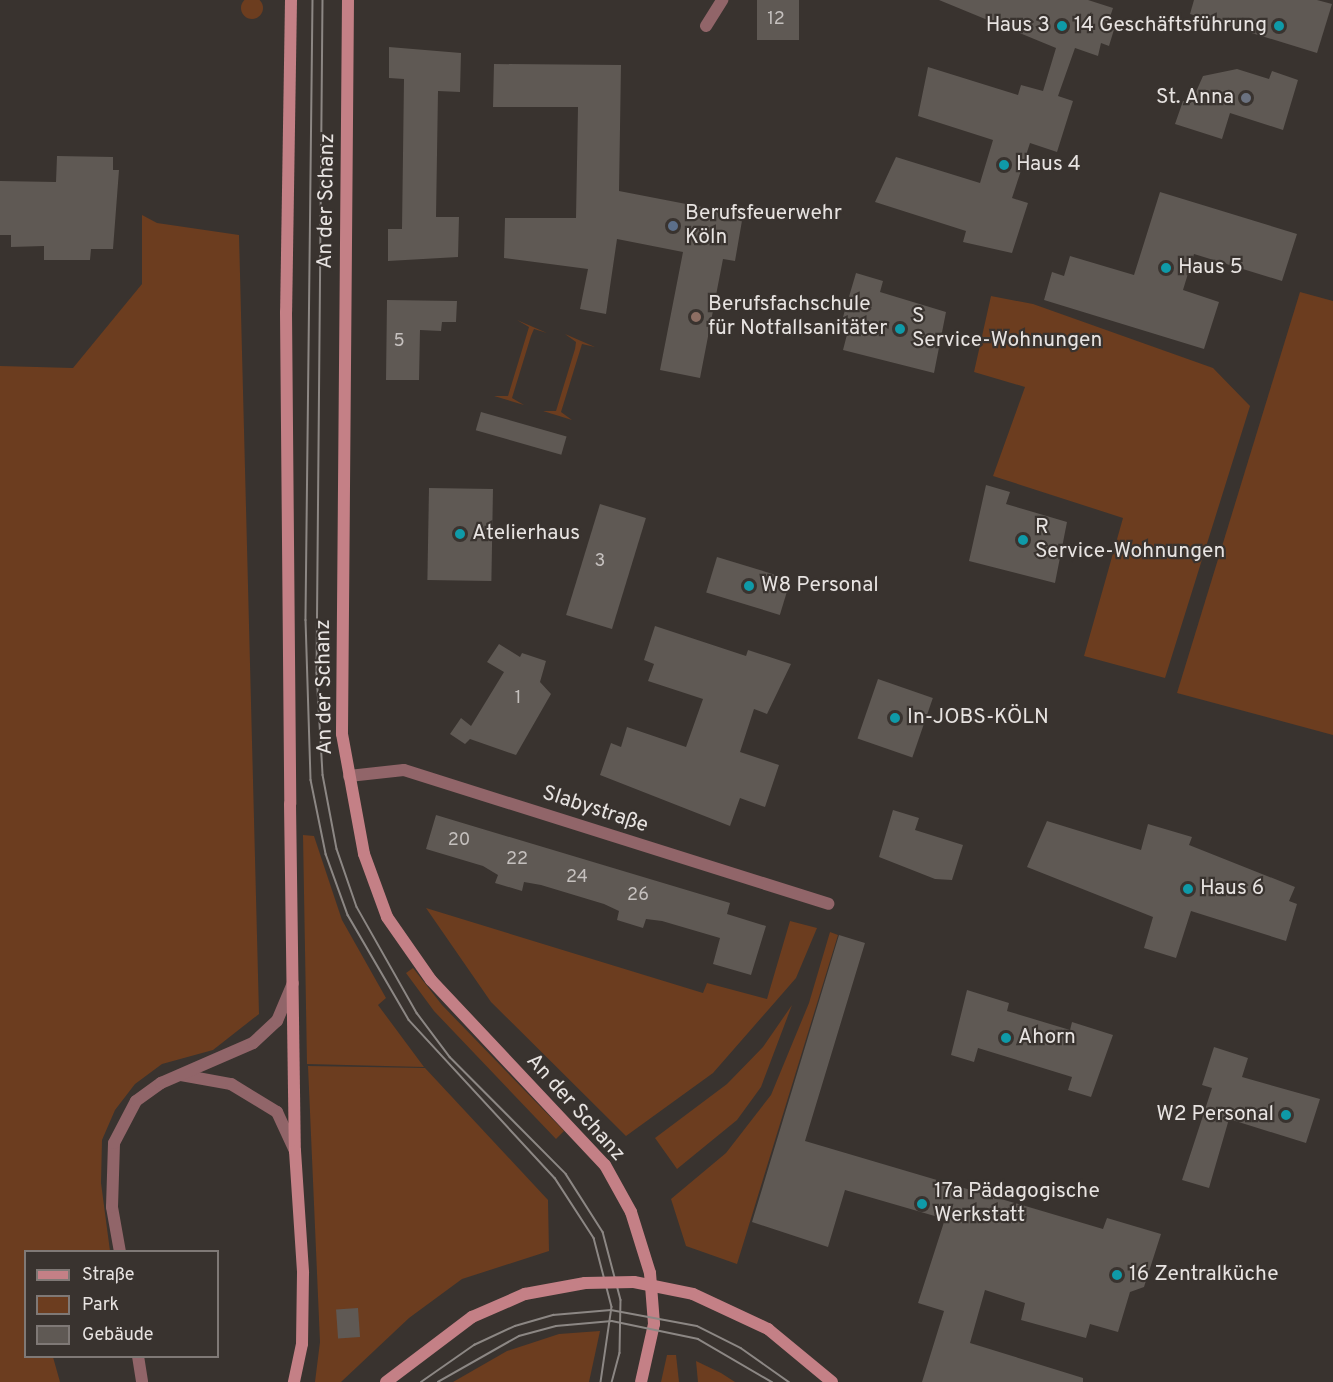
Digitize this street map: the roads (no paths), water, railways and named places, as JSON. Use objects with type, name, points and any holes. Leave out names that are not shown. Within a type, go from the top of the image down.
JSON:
[{"type":"main road","name":"An der Schanz","points":[[291,0],[286,324],[295,1151],[303,1273],[302,1344],[294,1382]]},
{"type":"main road","name":"An der Schanz","points":[[348,0],[342,734],[364,854],[387,917],[431,980],[605,1165],[631,1212],[650,1273],[654,1324],[641,1382]]},
{"type":"main road","points":[[386,1382],[472,1317],[525,1294],[585,1283],[634,1282],[693,1294],[768,1329],[832,1382]]},
{"type":"street","points":[[706,27],[722,0]]},
{"type":"street","name":"Slabystraße","points":[[349,776],[405,770],[828,904]]},
{"type":"street","points":[[120,1250],[112,1207],[114,1143],[136,1101],[180,1075],[253,1043],[277,1021],[293,982]]},
{"type":"street","points":[[180,1075],[231,1084],[277,1112],[295,1151]]},
{"type":"street","points":[[138,1358],[142,1382]]},
{"type":"tram line","points":[[313,0],[306,620],[311,780],[326,854],[348,915],[409,1020],[555,1178],[594,1238],[612,1307],[601,1382]]},
{"type":"tram line","points":[[323,0],[317,673],[323,775],[337,849],[357,907],[417,1013],[450,1057],[566,1174],[603,1232],[621,1300],[620,1353],[612,1382]]},
{"type":"tram line","points":[[421,1382],[474,1345],[515,1326],[553,1315],[611,1310],[697,1326],[741,1348],[789,1382]]},
{"type":"tram line","points":[[438,1382],[519,1336],[556,1326],[612,1321],[698,1339],[772,1382]]},
{"type":"place","name":"Haus 3","points":[[1062,26]]},
{"type":"place","name":"14 Geschäftsführung","points":[[1279,26]]},
{"type":"place","name":"St. Anna","points":[[1246,98]]},
{"type":"place","name":"Haus 4","points":[[1004,165]]},
{"type":"place","name":"Berufsfeuerwehr Köln","points":[[673,226]]},
{"type":"place","name":"Haus 5","points":[[1166,268]]},
{"type":"place","name":"Berufsfachschule für Notfallsanitäter","points":[[696,317]]},
{"type":"place","name":"S Service-Wohnungen","points":[[900,329]]},
{"type":"place","name":"Atelierhaus","points":[[460,534]]},
{"type":"place","name":"R Service-Wohnungen","points":[[1023,540]]},
{"type":"place","name":"W8 Personal","points":[[749,586]]},
{"type":"place","name":"In-JOBS-KÖLN","points":[[895,718]]},
{"type":"place","name":"Haus 6","points":[[1188,889]]},
{"type":"place","name":"Ahorn","points":[[1006,1038]]},
{"type":"place","name":"W2 Personal","points":[[1286,1115]]},
{"type":"place","name":"17a Pädagogische Werkstatt","points":[[922,1204]]},
{"type":"place","name":"16 Zentralküche","points":[[1117,1275]]}]
